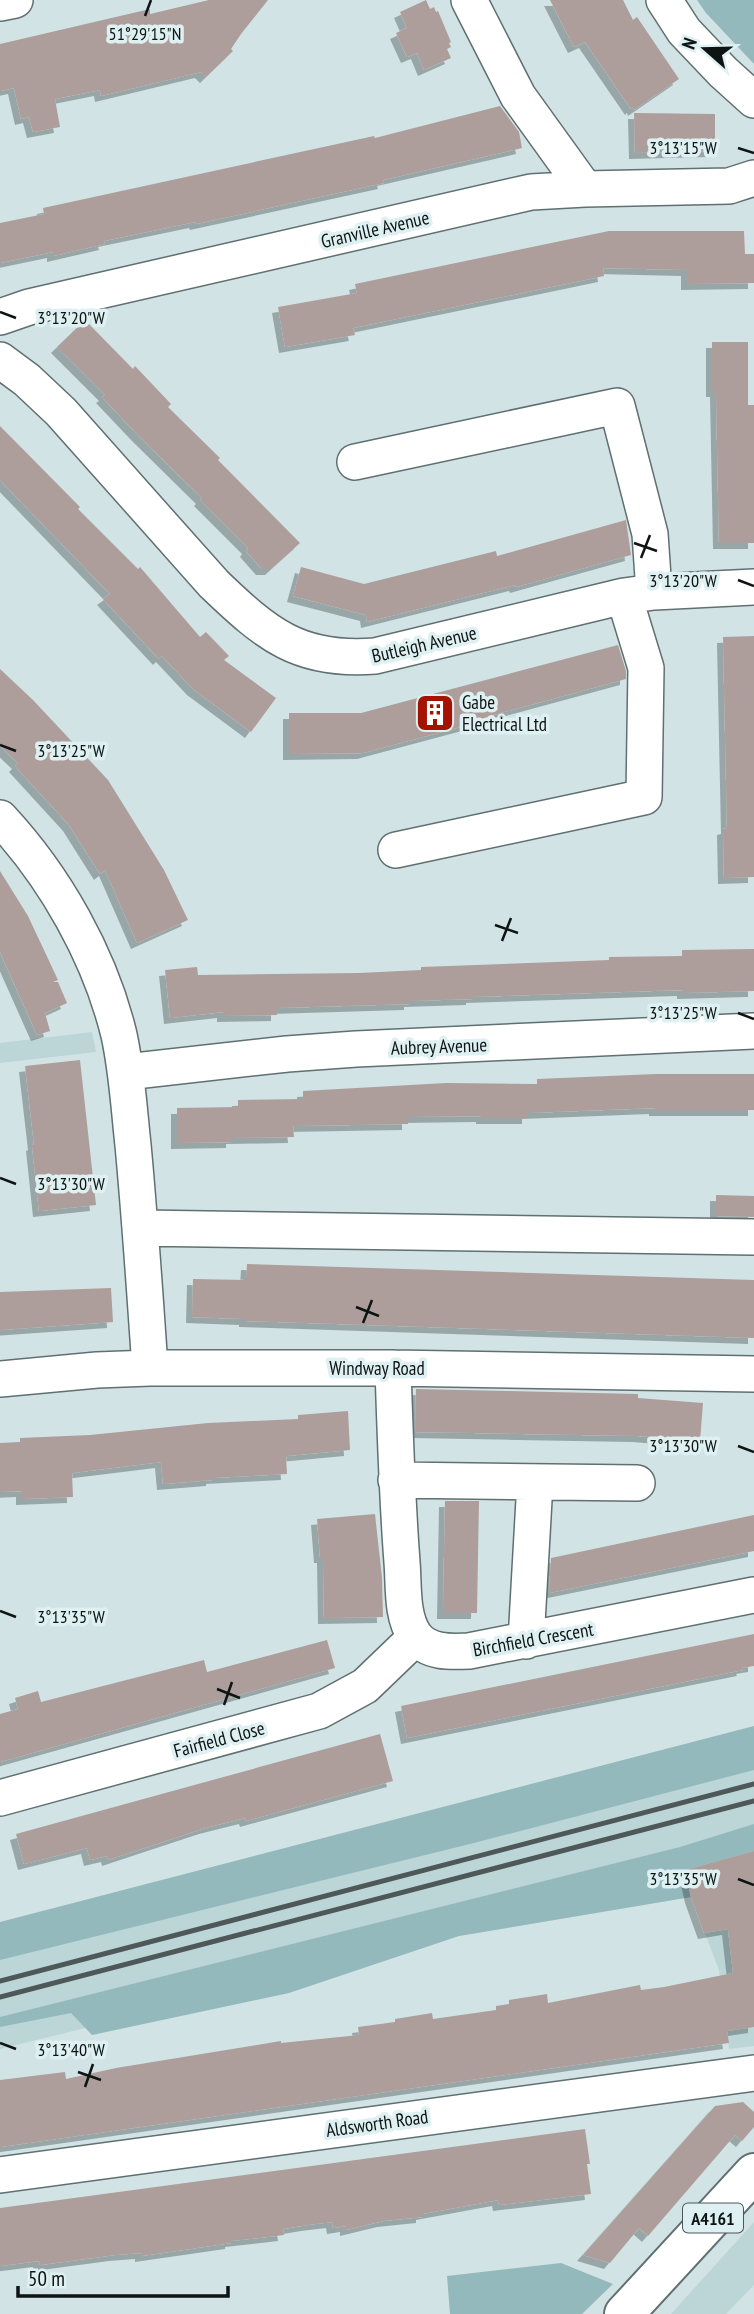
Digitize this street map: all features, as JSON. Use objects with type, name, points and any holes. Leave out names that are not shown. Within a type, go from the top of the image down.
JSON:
[{"type":"main road","name":"A4161","points":[[624,2314],[754,2173]]},
{"type":"street","points":[[0,3],[15,0]]},
{"type":"street","points":[[469,0],[518,96],[585,189]]},
{"type":"street","points":[[664,0],[684,31],[754,100]]},
{"type":"street","name":"Granville Avenue","points":[[0,317],[42,304],[531,192],[729,186],[754,178]]},
{"type":"street","name":"Butleigh Avenue","points":[[0,360],[27,380],[61,412],[214,584],[261,627],[290,645],[323,656],[348,659],[375,656],[639,594],[754,587]]},
{"type":"street","points":[[355,462],[617,406],[650,534],[639,594],[646,668],[644,797],[396,850]]},
{"type":"street","points":[[0,818],[44,873],[76,926],[99,974],[118,1034],[125,1072],[141,1228],[150,1368]]},
{"type":"street","name":"Aubrey Avenue","points":[[125,1072],[356,1049],[754,1031]]},
{"type":"street","points":[[141,1228],[754,1237]]},
{"type":"street","name":"Windway Road","points":[[0,1379],[150,1368],[393,1368],[754,1374]]},
{"type":"street","points":[[393,1368],[396,1480],[406,1615],[416,1637]]},
{"type":"street","points":[[396,1480],[637,1483]]},
{"type":"street","points":[[526,1641],[535,1482]]},
{"type":"street","name":"Birchfield Crescent","points":[[416,1637],[433,1649],[453,1652],[526,1641],[754,1595]]},
{"type":"street","name":"Fairfield Close","points":[[0,1798],[319,1711],[365,1686],[416,1637]]},
{"type":"street","name":"Aldsworth Road","points":[[0,2175],[754,2073]]},
{"type":"shaded area","points":[[697,0],[754,0],[754,64],[706,13]]},
{"type":"shaded area","points":[[92,1032],[96,1052],[0,1063],[0,1043]]},
{"type":"shaded area","points":[[754,1726],[754,1770],[474,1843],[0,1960],[0,1922]]},
{"type":"shaded area","points":[[754,1748],[754,2046],[729,2049],[719,1970],[691,1897],[459,1936],[0,2049],[0,1941]]},
{"type":"shaded area","points":[[754,1824],[754,1851],[685,1870],[691,1897],[459,1936],[289,1993],[92,2035],[71,2013],[0,2027],[0,2017],[680,1847]]},
{"type":"shaded area","points":[[754,2222],[754,2285],[726,2314],[671,2314]]},
{"type":"shaded area","points":[[561,2263],[613,2284],[582,2314],[450,2314],[447,2276]]},
{"type":"building","points":[[209,0],[268,0],[241,34],[231,49],[233,51],[206,77],[201,72],[101,96],[100,90],[55,99],[60,127],[33,132],[29,117],[21,119],[14,88],[0,91],[0,44],[150,9],[150,14]]},
{"type":"building","points":[[426,0],[430,9],[434,7],[436,12],[438,11],[451,42],[451,47],[447,49],[451,58],[424,70],[417,53],[407,57],[396,33],[407,28],[400,12]]},
{"type":"building","points":[[550,0],[623,0],[633,20],[637,17],[679,79],[634,110],[633,107],[631,109],[585,42],[574,47]]},
{"type":"building","points":[[500,106],[519,132],[522,148],[383,180],[384,183],[104,241],[105,244],[53,256],[53,252],[0,263],[0,223],[44,214],[43,208],[374,136],[375,138]]},
{"type":"building","points":[[634,113],[715,114],[715,151],[635,153]]},
{"type":"building","points":[[609,231],[744,231],[745,254],[754,254],[754,283],[687,284],[687,270],[603,268],[604,276],[353,328],[355,335],[285,347],[278,307],[357,293],[355,284]]},
{"type":"building","points":[[85,320],[133,369],[135,366],[171,404],[168,407],[300,543],[271,569],[262,569],[246,551],[248,548],[200,500],[202,498],[138,435],[102,397],[105,395],[57,347]]},
{"type":"building","points":[[712,342],[748,342],[748,405],[754,405],[754,543],[719,543],[716,391],[712,391]]},
{"type":"building","points":[[0,426],[80,507],[78,509],[138,569],[140,567],[200,637],[206,632],[229,656],[224,660],[276,698],[251,732],[193,689],[162,656],[159,659],[103,599],[110,594],[0,480]]},
{"type":"building","points":[[626,520],[631,555],[516,587],[515,585],[367,622],[366,615],[293,596],[301,567],[364,584],[496,551],[497,556]]},
{"type":"building","points":[[754,636],[754,877],[724,878],[723,829],[727,828],[723,637]]},
{"type":"building","points":[[618,645],[626,679],[363,753],[289,754],[289,713],[361,713]]},
{"type":"building","points":[[0,669],[108,780],[164,870],[188,920],[137,943],[105,870],[100,874],[69,825],[15,766],[18,763],[0,746]]},
{"type":"building","points":[[0,871],[28,916],[58,980],[53,982],[58,982],[67,1003],[45,1013],[50,1031],[37,1035],[0,952]]},
{"type":"building","points":[[754,949],[754,991],[683,993],[683,990],[472,997],[410,1001],[410,1004],[277,1008],[277,1015],[223,1016],[223,1012],[170,1018],[165,970],[197,967],[198,975],[359,973],[421,970],[421,967],[609,960],[609,957],[682,956],[682,950]]},
{"type":"building","points":[[80,1060],[96,1205],[39,1211],[25,1066]]},
{"type":"building","points":[[656,1074],[754,1074],[754,1110],[655,1108],[528,1113],[528,1118],[408,1117],[408,1124],[293,1126],[294,1137],[232,1138],[232,1142],[177,1143],[177,1108],[238,1107],[238,1100],[303,1099],[303,1091],[446,1083],[537,1084],[537,1079]]},
{"type":"building","points":[[716,1195],[754,1196],[754,1217],[716,1216]]},
{"type":"building","points":[[247,1264],[754,1280],[754,1338],[192,1317],[193,1279],[246,1280]]},
{"type":"building","points":[[111,1288],[113,1322],[0,1330],[0,1292]]},
{"type":"building","points":[[416,1389],[638,1394],[638,1398],[703,1403],[700,1441],[638,1436],[415,1432]]},
{"type":"building","points":[[348,1411],[350,1450],[286,1456],[287,1474],[163,1484],[161,1462],[72,1473],[73,1497],[22,1499],[22,1491],[0,1492],[0,1443],[20,1442],[20,1438],[90,1435],[208,1423],[298,1419],[298,1415]]},
{"type":"building","points":[[445,1501],[479,1501],[477,1613],[443,1613]]},
{"type":"building","points":[[375,1514],[383,1617],[324,1618],[323,1557],[320,1557],[317,1519]]},
{"type":"building","points":[[754,1515],[754,1551],[549,1593],[551,1558]]},
{"type":"building","points":[[754,1634],[754,1666],[742,1668],[743,1670],[407,1738],[401,1706]]},
{"type":"building","points":[[327,1640],[335,1668],[0,1762],[0,1714],[18,1709],[15,1698],[38,1691],[41,1702],[204,1660],[207,1672]]},
{"type":"building","points":[[380,1734],[393,1781],[246,1821],[245,1818],[205,1828],[108,1860],[107,1856],[90,1860],[87,1848],[24,1864],[16,1834]]},
{"type":"building","points":[[754,1851],[754,2027],[727,2031],[729,2043],[0,2147],[0,2080],[65,2072],[66,2079],[116,2068],[281,2041],[359,2035],[358,2027],[432,2013],[433,2019],[496,2010],[496,2006],[509,2004],[509,2000],[547,1994],[548,2003],[640,1985],[641,1990],[733,1973],[728,1929],[704,1933],[685,1870]]},
{"type":"building","points":[[743,2102],[754,2112],[754,2127],[742,2141],[735,2135],[648,2236],[639,2228],[610,2263],[583,2255],[715,2106]]},
{"type":"building","points":[[585,2129],[591,2194],[499,2205],[498,2200],[346,2230],[346,2226],[333,2228],[332,2222],[307,2225],[283,2229],[284,2235],[141,2256],[141,2253],[40,2265],[39,2261],[0,2266],[0,2208]]},
{"type":"railway","points":[[0,1981],[754,1784]]},
{"type":"railway","points":[[0,1997],[754,1801]]},
{"type":"place","name":"Gabe Electrical Ltd","points":[[435,713]]}]
